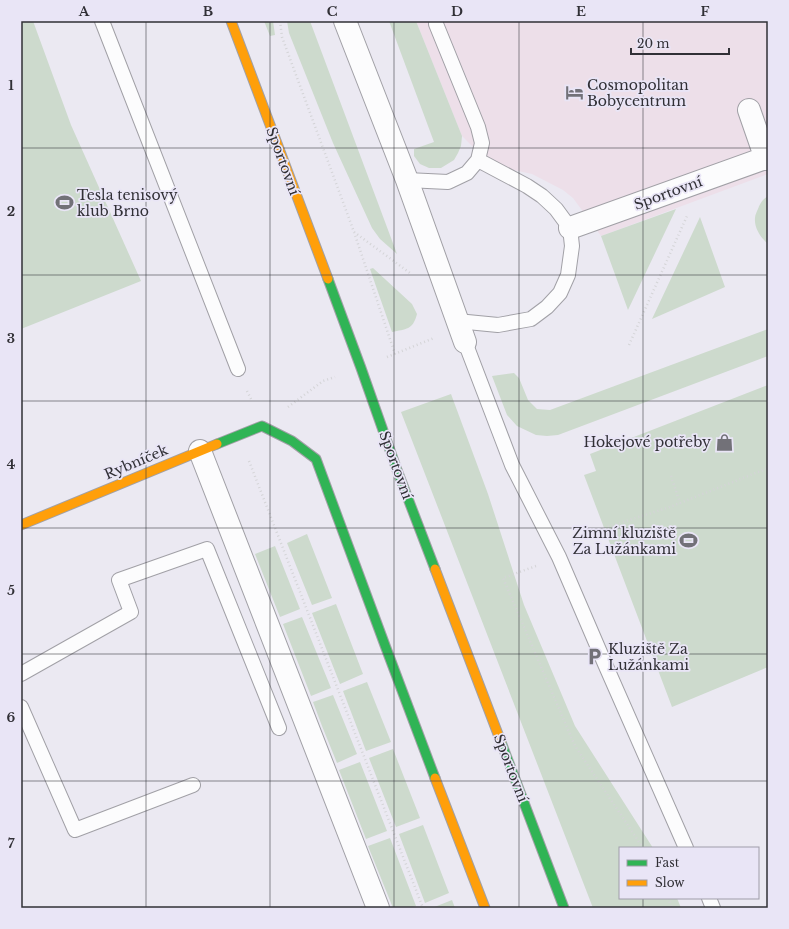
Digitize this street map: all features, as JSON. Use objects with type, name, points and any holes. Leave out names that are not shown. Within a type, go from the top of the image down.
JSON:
[{"type":"main road","name":"Sportovní","points":[[231,21],[361,368],[397,470],[564,908]]},
{"type":"main road","name":"Rybníček","points":[[21,525],[262,426]]},
{"type":"main road","points":[[262,426],[292,441],[316,459],[388,656],[485,908]]},
{"type":"street","points":[[345,21],[407,180],[465,342]]},
{"type":"street","name":"Sportovní","points":[[570,228],[767,158],[749,110]]},
{"type":"street","points":[[200,451],[378,908]]},
{"type":"lane","points":[[102,21],[238,369]]},
{"type":"lane","points":[[407,180],[448,182],[467,173],[478,160],[482,143],[478,127],[436,24]]},
{"type":"lane","points":[[457,321],[498,325],[531,319],[547,307],[560,293],[568,275],[572,246],[570,228],[556,209],[542,196],[527,186],[478,160]]},
{"type":"lane","points":[[465,342],[512,465],[559,557],[686,847]]},
{"type":"lane","points":[[21,674],[131,612],[120,580],[207,549],[279,728]]},
{"type":"lane","points":[[21,707],[75,830],[193,786]]},
{"type":"path","points":[[280,21],[282,37],[354,232],[394,354]]},
{"type":"path","points":[[629,346],[702,181]]},
{"type":"path","points":[[354,232],[412,274]]},
{"type":"path","points":[[262,426],[323,381],[361,368],[441,336],[465,342]]},
{"type":"path","points":[[238,435],[423,908]]},
{"type":"path","points":[[604,528],[680,503],[768,468]]},
{"type":"path","points":[[671,476],[680,503]]},
{"type":"path","points":[[559,557],[503,578],[575,746],[642,847]]},
{"type":"shaded area","points":[[416,21],[768,21],[768,174],[601,236],[573,198],[563,190],[532,174],[491,165],[462,136]]},
{"type":"green space","name":"Tesla tenisový klub Brno","points":[[21,21],[33,21],[71,125],[141,281],[21,329]]},
{"type":"green space","points":[[264,21],[273,21],[275,35],[270,36]]},
{"type":"green space","points":[[287,21],[310,21],[397,254],[380,239],[372,228],[333,143],[289,33]]},
{"type":"green space","points":[[389,21],[416,21],[462,136],[461,146],[454,160],[441,168],[429,168],[420,164],[414,156],[414,149],[434,142]]},
{"type":"green space","points":[[768,196],[768,244],[758,232],[755,216],[763,200]]},
{"type":"green space","points":[[676,209],[628,310],[601,236]]},
{"type":"green space","points":[[700,217],[725,287],[652,319]]},
{"type":"green space","points":[[373,268],[412,304],[417,314],[413,323],[408,328],[392,332],[370,269]]},
{"type":"green space","points":[[768,329],[768,356],[558,435],[536,435],[517,426],[507,415],[492,376],[514,373],[519,378],[528,400],[537,409],[550,410]]},
{"type":"green space","name":"Zimní kluziště Za Lužánkami","points":[[768,385],[768,667],[672,707],[584,475],[596,471],[590,454]]},
{"type":"green space","points":[[451,394],[488,494],[524,605],[575,726],[652,847],[619,847],[619,899],[677,899],[681,908],[593,908],[401,412]]},
{"type":"green space","points":[[307,534],[332,598],[312,605],[287,543]]},
{"type":"green space","points":[[275,546],[300,609],[280,617],[255,554]]},
{"type":"green space","points":[[336,604],[363,674],[340,684],[312,613]]},
{"type":"green space","points":[[302,617],[331,688],[311,696],[283,624]]},
{"type":"green space","points":[[367,682],[391,742],[366,751],[343,691]]},
{"type":"green space","points":[[333,695],[357,754],[337,763],[313,702]]},
{"type":"green space","points":[[393,749],[420,818],[396,827],[369,758]]},
{"type":"green space","points":[[360,762],[387,831],[366,839],[339,770]]},
{"type":"green space","points":[[423,825],[449,893],[425,903],[399,834]]},
{"type":"green space","points":[[390,838],[416,906],[410,908],[393,908],[368,846]]},
{"type":"green space","points":[[452,900],[455,908],[432,908]]},
{"type":"traffic: fast","points":[[328,279],[397,470],[435,569]]},
{"type":"traffic: fast","points":[[217,444],[262,426],[292,441],[316,459],[435,778]]},
{"type":"traffic: fast","points":[[501,742],[564,908]]},
{"type":"traffic: slow","points":[[231,21],[328,279]]},
{"type":"traffic: slow","points":[[21,525],[217,444]]},
{"type":"traffic: slow","points":[[435,569],[501,742]]},
{"type":"traffic: slow","points":[[435,778],[485,908]]},
{"type":"place","name":"Cosmopolitan Bobycentrum","points":[[574,93]]},
{"type":"place","name":"Tesla tenisový klub Brno","points":[[64,203]]},
{"type":"place","name":"Hokejové potřeby","points":[[724,442]]},
{"type":"place","name":"Zimní kluziště Za Lužánkami","points":[[689,541]]},
{"type":"place","name":"Kluziště Za Lužánkami","points":[[595,657]]}]
